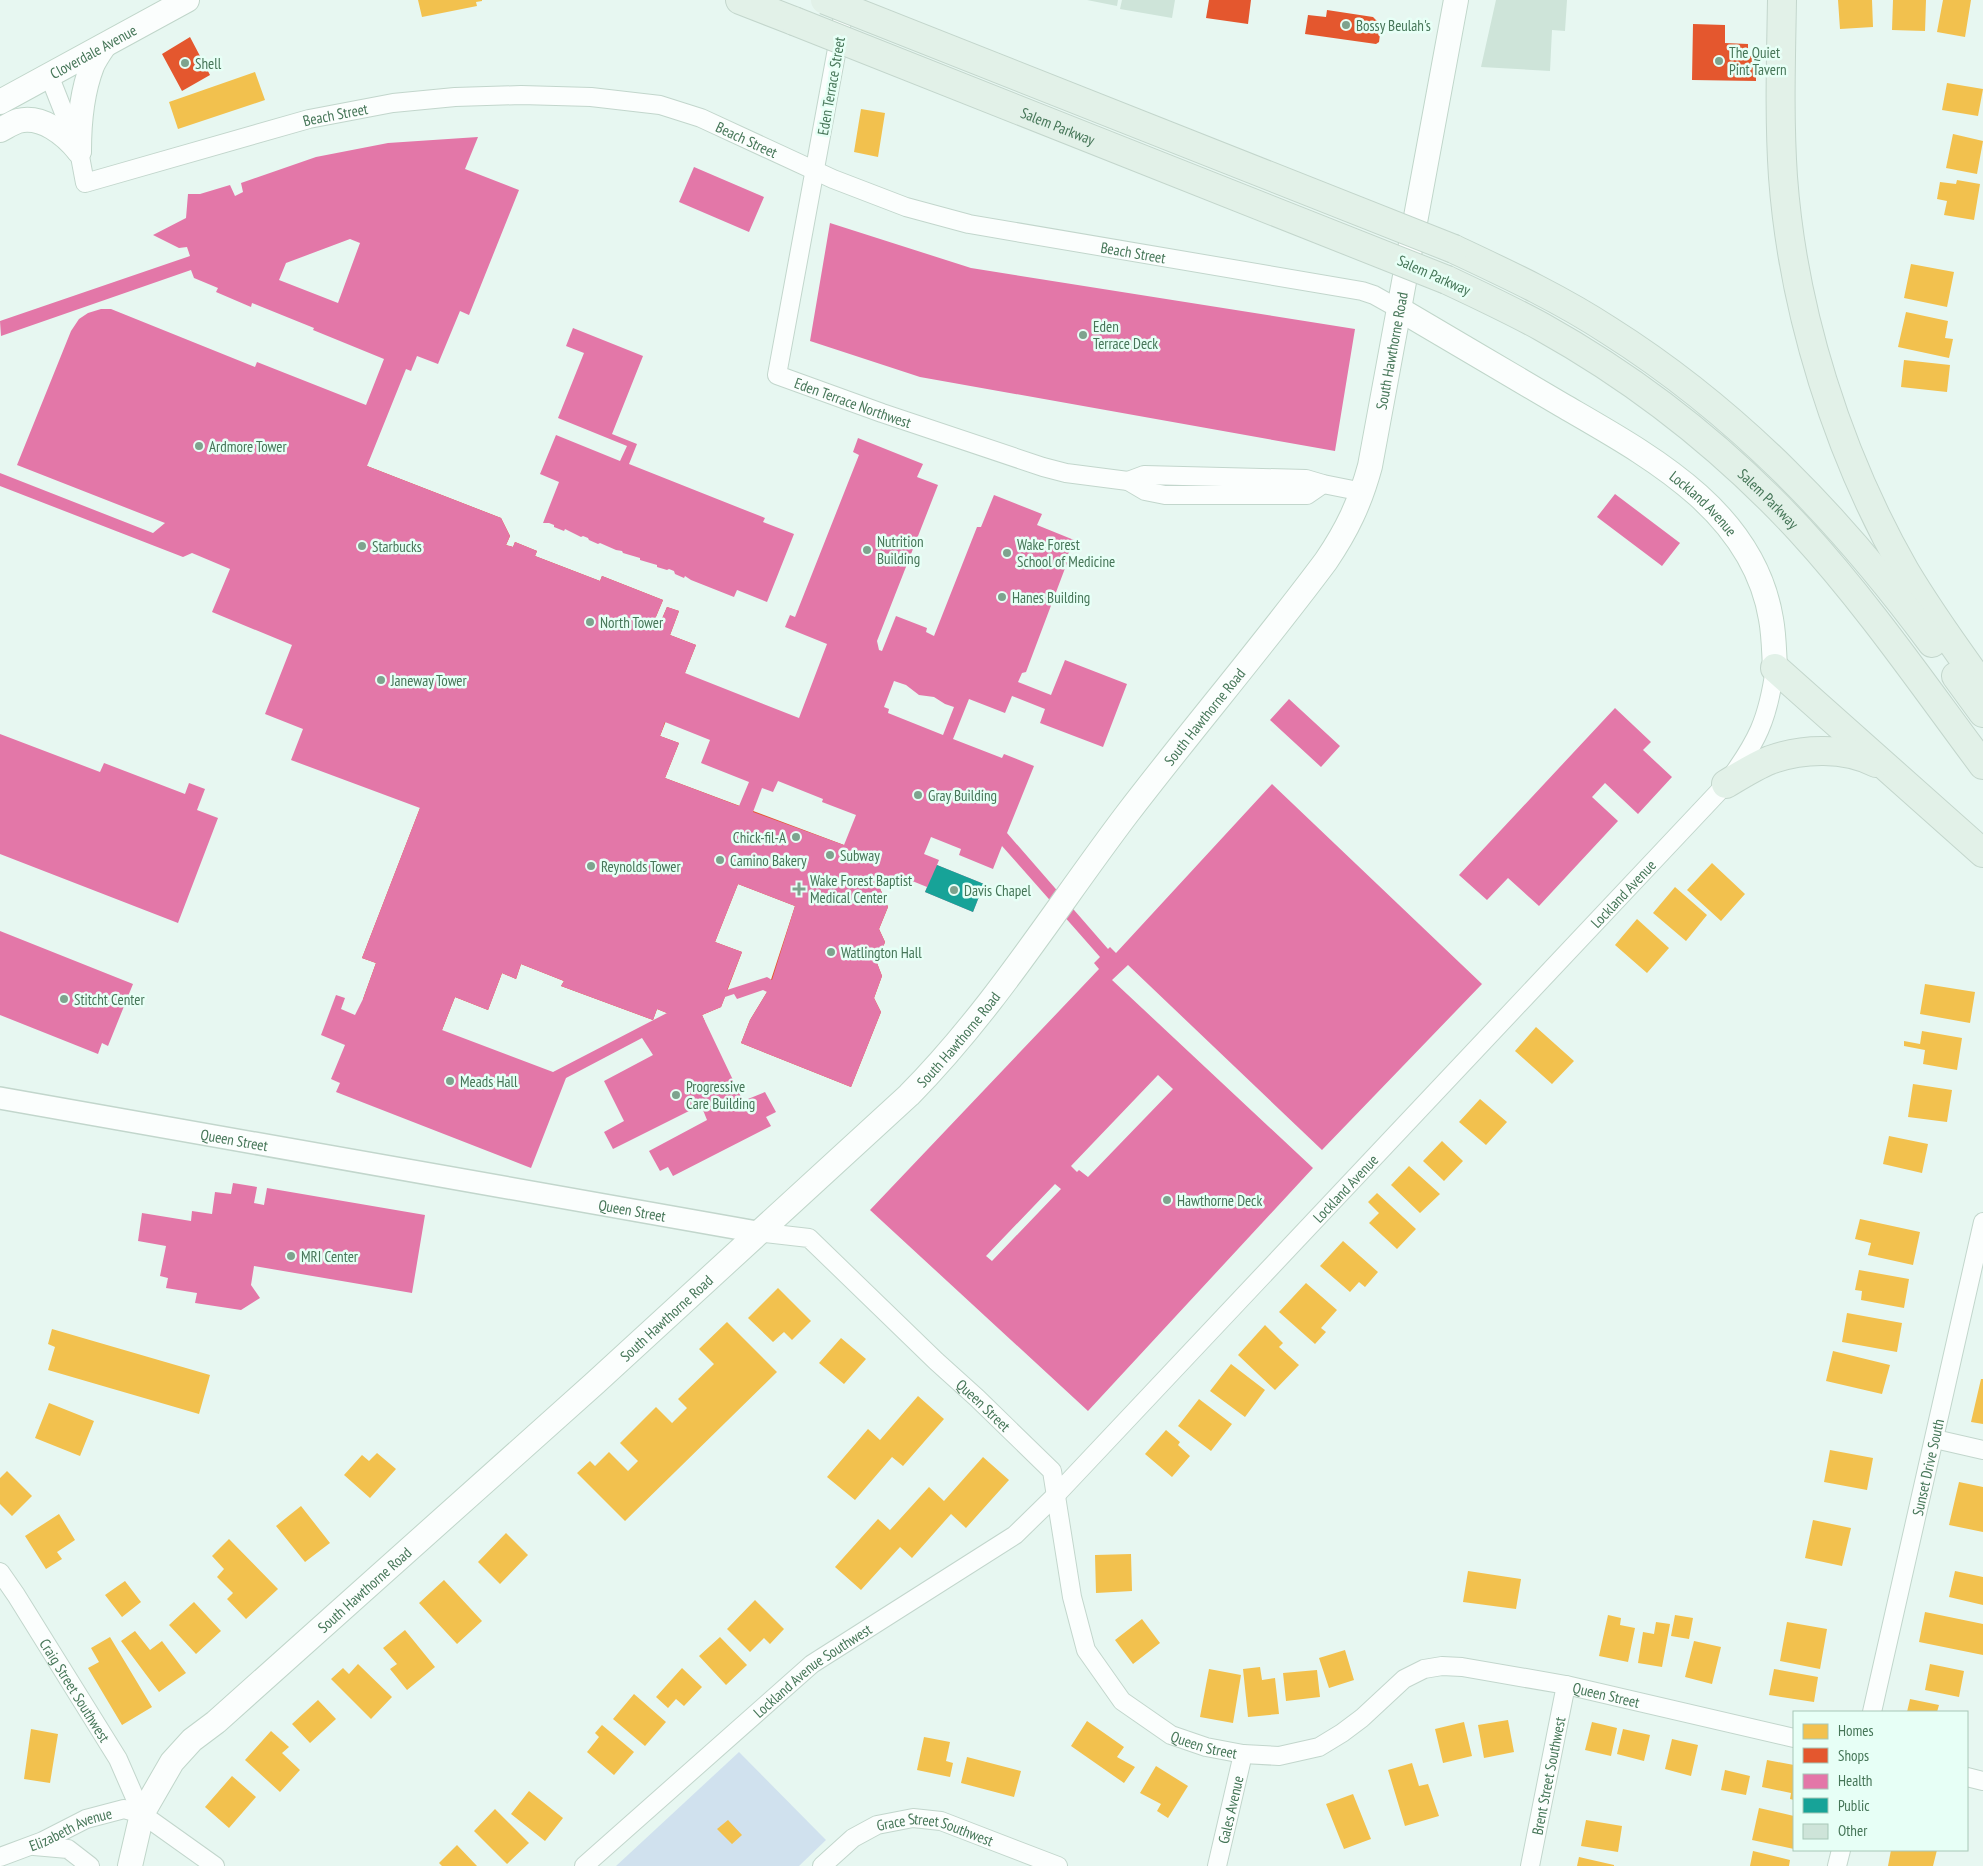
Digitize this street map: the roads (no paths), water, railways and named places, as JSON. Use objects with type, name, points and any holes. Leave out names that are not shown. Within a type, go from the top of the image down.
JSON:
[{"type":"highway","name":"Salem Parkway","points":[[740,0],[1447,280],[1542,327],[1591,356],[1636,386],[1721,454],[1800,529],[1869,612],[1983,765]]},
{"type":"highway","name":"Salem Parkway","points":[[825,0],[1454,249],[1550,296],[1608,330],[1654,361],[1742,430],[1809,494],[1894,593],[1983,713]]},
{"type":"highway","points":[[1782,0],[1780,100],[1783,178],[1798,280],[1824,383],[1861,481],[1886,533],[1927,606],[1983,686]]},
{"type":"highway","points":[[1775,668],[1983,853]]},
{"type":"highway","points":[[1726,784],[1769,760],[1803,752],[1837,752],[1855,755],[1888,768]]},
{"type":"main road","name":"Cloverdale Avenue","points":[[0,102],[188,0]]},
{"type":"main road","name":"South Hawthorne Road","points":[[130,1866],[142,1814],[172,1762],[192,1740],[216,1722],[595,1383],[940,1064],[970,1028],[1126,815],[1326,561],[1353,516],[1363,492],[1370,466],[1456,0]]},
{"type":"main road","points":[[78,151],[79,128],[86,90],[92,66],[104,46]]},
{"type":"main road","points":[[0,130],[17,121],[30,120],[47,124],[68,138],[78,151]]},
{"type":"main road","name":"Lockland Avenue","points":[[1399,309],[1634,447],[1684,482],[1706,502],[1740,542],[1756,571],[1772,618],[1775,668]]},
{"type":"street","name":"Eden Terrace Street","points":[[815,172],[846,0]]},
{"type":"street","points":[[49,75],[78,151]]},
{"type":"street","name":"Beach Street","points":[[78,151],[85,183],[309,119],[393,103],[455,97],[521,95],[591,97],[660,105],[719,125],[815,172],[906,207],[969,224],[1362,291],[1374,295],[1399,309]]},
{"type":"street","name":"Eden Terrace Northwest","points":[[815,172],[777,375],[882,413],[1043,467],[1066,473],[1128,481],[1145,492],[1165,494],[1307,495],[1323,484],[1363,492]]},
{"type":"street","name":"Lockland Avenue","points":[[1056,1496],[1726,784],[1743,762],[1757,738],[1766,717],[1772,693],[1775,668]]},
{"type":"street","name":"Queen Street","points":[[0,1098],[757,1232],[809,1238],[1052,1470],[1072,1597],[1086,1650],[1122,1701],[1171,1734],[1206,1748],[1244,1754],[1279,1756],[1319,1747],[1362,1718],[1404,1679],[1424,1670],[1442,1666],[1462,1667],[1566,1685],[1793,1738]]},
{"type":"street","name":"Sunset Drive South","points":[[1872,1711],[1983,1222]]},
{"type":"street","points":[[1935,1439],[1983,1450]]},
{"type":"street","name":"Lockland Avenue Southwest","points":[[584,1866],[812,1664],[1015,1534],[1056,1496]]},
{"type":"street","name":"Craig Street Southwest","points":[[0,1572],[118,1759],[142,1814]]},
{"type":"street","name":"Brent Street Southwest","points":[[1530,1866],[1566,1685]]},
{"type":"street","name":"Gales Avenue","points":[[1217,1866],[1244,1754]]},
{"type":"street","points":[[1968,1778],[1983,1781]]},
{"type":"street","name":"Elizabeth Avenue","points":[[0,1857],[31,1845],[86,1819],[124,1808],[142,1814],[215,1866]]},
{"type":"street","name":"Grace Street Southwest","points":[[822,1866],[853,1838],[877,1825],[913,1818],[941,1821],[1058,1866]]},
{"type":"street","points":[[31,1845],[68,1849],[90,1866]]},
{"type":"street","points":[[1837,1866],[1841,1851]]},
{"type":"place","name":"Bossy Beulah's","points":[[1346,25]]},
{"type":"place","name":"The Quiet Pint Tavern","points":[[1719,61]]},
{"type":"place","name":"Shell","points":[[185,63]]},
{"type":"place","name":"Eden Terrace Deck","points":[[1083,335]]},
{"type":"place","name":"Ardmore Tower","points":[[199,446]]},
{"type":"place","name":"Starbucks","points":[[362,546]]},
{"type":"place","name":"Nutrition Building","points":[[867,550]]},
{"type":"place","name":"Wake Forest School of Medicine","points":[[1007,553]]},
{"type":"place","name":"Hanes Building","points":[[1002,597]]},
{"type":"place","name":"North Tower","points":[[590,622]]},
{"type":"place","name":"Janeway Tower","points":[[381,680]]},
{"type":"place","name":"Gray Building","points":[[918,795]]},
{"type":"place","name":"Chick-fil-A","points":[[796,837]]},
{"type":"place","name":"Subway","points":[[830,855]]},
{"type":"place","name":"Camino Bakery","points":[[720,860]]},
{"type":"place","name":"Reynolds Tower","points":[[591,866]]},
{"type":"place","name":"Wake Forest Baptist Medical Center","points":[[799,889]]},
{"type":"place","name":"Davis Chapel","points":[[954,890]]},
{"type":"place","name":"Watlington Hall","points":[[831,952]]},
{"type":"place","name":"Stitcht Center","points":[[64,999]]},
{"type":"place","name":"Meads Hall","points":[[450,1081]]},
{"type":"place","name":"Progressive Care Building","points":[[676,1095]]},
{"type":"place","name":"Hawthorne Deck","points":[[1167,1200]]},
{"type":"place","name":"MRI Center","points":[[291,1256]]}]
